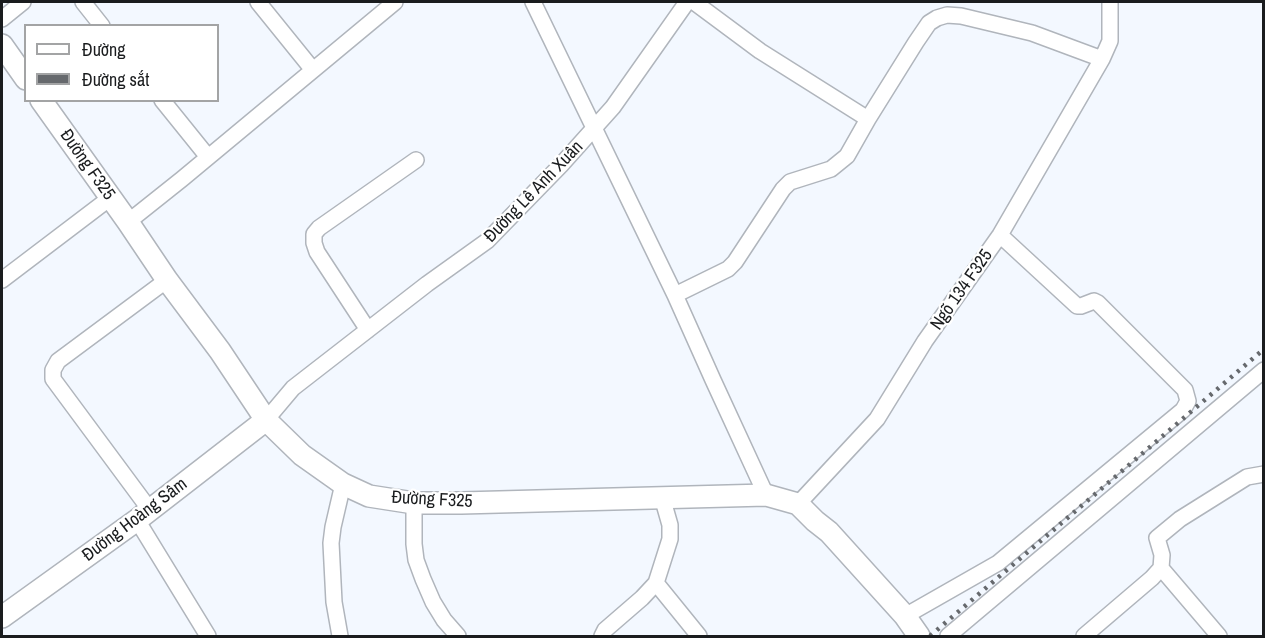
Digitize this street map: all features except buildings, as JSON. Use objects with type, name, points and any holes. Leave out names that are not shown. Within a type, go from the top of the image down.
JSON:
[{"type":"main road","points":[[2,45],[24,76]]},
{"type":"main road","name":"Đường F325","points":[[42,102],[128,222],[166,280],[220,351],[266,420],[302,455],[343,484],[369,495],[414,503],[766,495],[798,504],[830,532],[905,616],[919,636]]},
{"type":"main road","name":"Đường Hoàng Sâm","points":[[2,617],[143,515],[266,420]]},
{"type":"street","points":[[2,19],[23,2]]},
{"type":"street","points":[[83,2],[100,24]]},
{"type":"street","points":[[258,2],[313,70]]},
{"type":"street","points":[[128,222],[395,2]]},
{"type":"street","points":[[533,2],[675,295],[766,495]]},
{"type":"street","name":"Đường Lê Anh Xuân","points":[[266,420],[293,388],[427,284],[487,241],[613,107],[687,2]]},
{"type":"street","points":[[694,2],[760,51],[868,118]]},
{"type":"street","name":"Ngõ 134 F325","points":[[798,504],[877,419],[925,341],[1000,235],[1102,59],[1110,41],[1110,2]]},
{"type":"street","points":[[675,295],[728,269],[790,182],[831,170],[847,156],[916,42],[929,23],[938,18],[947,15],[961,16],[1032,33],[1102,59]]},
{"type":"street","points":[[164,102],[208,157]]},
{"type":"street","points":[[368,330],[317,252],[314,234],[319,228],[416,160]]},
{"type":"street","points":[[2,280],[110,198]]},
{"type":"street","points":[[905,616],[998,563],[1183,410],[1188,401],[1185,390],[1098,303],[1077,306],[1000,235]]},
{"type":"street","points":[[166,280],[58,361],[53,370],[54,379],[143,515],[208,636]]},
{"type":"street","points":[[948,636],[1263,370]]},
{"type":"street","points":[[1084,636],[1161,568],[1162,555],[1157,538],[1180,519],[1247,477],[1263,474]]},
{"type":"street","points":[[340,636],[334,602],[331,543],[343,484]]},
{"type":"street","points":[[602,636],[605,630],[656,583],[670,539],[670,525],[662,497]]},
{"type":"street","points":[[414,503],[416,560],[433,602],[457,636]]},
{"type":"street","points":[[1161,568],[1219,636]]},
{"type":"street","points":[[656,583],[699,636]]},
{"type":"railway","points":[[930,636],[1264,349]]}]
